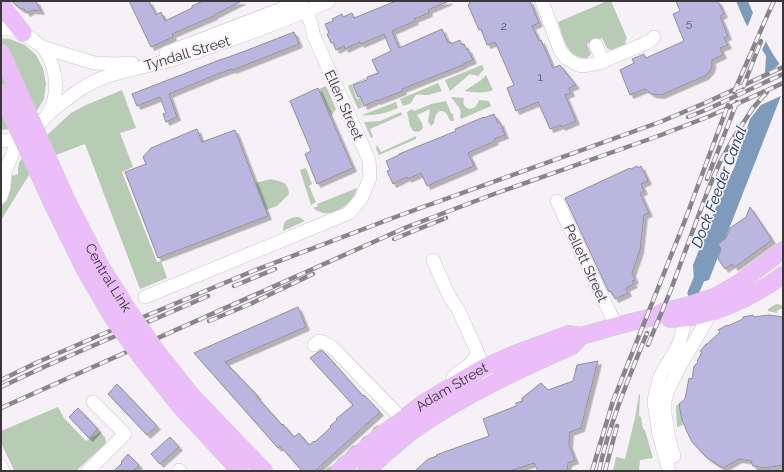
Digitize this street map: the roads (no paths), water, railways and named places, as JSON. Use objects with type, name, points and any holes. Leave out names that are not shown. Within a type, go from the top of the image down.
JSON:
[{"type":"main road","points":[[1,5],[23,33]]},
{"type":"main road","name":"Central Link","points":[[1,52],[66,198],[100,265],[128,310],[157,352],[186,401],[240,471]]},
{"type":"main road","name":"Central Link","points":[[1,92],[53,205],[86,272],[113,318],[144,361],[186,401],[236,440],[264,471]]},
{"type":"main road","points":[[713,304],[783,250]]},
{"type":"main road","points":[[713,304],[745,298],[771,284],[783,275]]},
{"type":"main road","name":"Adam Street","points":[[339,471],[378,438],[481,361],[517,353],[568,334],[581,336],[656,316],[664,319],[672,319],[685,312],[713,304]]},
{"type":"main road","name":"Adam Street","points":[[366,471],[398,442],[434,416],[490,384],[572,346],[581,336]]},
{"type":"street","name":"Tyndall Street","points":[[42,47],[94,63],[116,64],[136,62],[160,56],[298,5],[329,1]]},
{"type":"street","name":"Tyndall Street","points":[[49,113],[84,88],[103,77],[180,58],[255,31],[298,5]]},
{"type":"street","name":"Ellen Street","points":[[145,297],[350,213],[361,199],[370,178],[368,159],[313,34],[308,32],[306,29],[298,5]]},
{"type":"street","points":[[540,6],[563,55],[578,65],[584,66],[603,62],[648,42],[654,37]]},
{"type":"street","points":[[1,29],[5,28],[23,33],[42,47],[51,62],[55,75],[55,94],[49,113],[41,123],[31,132],[18,138],[1,141]]},
{"type":"street","points":[[596,45],[603,62]]},
{"type":"street","points":[[1,197],[4,187],[3,167],[18,138]]},
{"type":"street","name":"Pellett Street","points":[[557,201],[616,326]]},
{"type":"street","points":[[433,260],[450,298],[458,310],[490,384]]},
{"type":"street","points":[[678,471],[669,440],[665,414],[665,401],[668,390],[713,304]]},
{"type":"street","points":[[669,471],[658,435],[654,402],[660,376],[678,346],[685,312]]},
{"type":"street","points":[[314,345],[319,341],[332,347],[403,420]]},
{"type":"street","points":[[88,471],[125,434],[93,402]]},
{"type":"street","points":[[1,466],[3,471]]},
{"type":"water","points":[[736,1],[748,1],[765,41],[779,63],[774,69],[765,73],[766,56],[745,22]]},
{"type":"water","points":[[781,96],[709,280],[698,283],[694,282],[693,265],[720,197],[735,166],[750,119],[761,105]]},
{"type":"waterway","name":"Dock Feeder Canal","points":[[693,293],[703,270]]},
{"type":"railway","points":[[734,92],[774,1]]},
{"type":"railway","points":[[743,87],[761,41]]},
{"type":"railway","points":[[1,380],[98,336],[253,271],[398,216],[660,122],[783,67]]},
{"type":"railway","points":[[688,117],[783,74]]},
{"type":"railway","points":[[1,408],[407,227],[494,194],[661,135],[710,116],[783,83]]},
{"type":"railway","points":[[648,345],[720,162],[753,108],[767,92]]},
{"type":"railway","points":[[707,179],[737,102]]},
{"type":"railway","points":[[592,471],[613,401],[684,223],[728,105]]},
{"type":"railway","points":[[394,239],[446,218]]},
{"type":"railway","points":[[234,286],[275,269]]},
{"type":"railway","points":[[209,321],[250,304],[313,274]]},
{"type":"railway","points":[[1,387],[208,296]]},
{"type":"railway","points":[[599,471],[608,436],[647,333]]},
{"type":"railway","points":[[605,471],[617,426]]}]
